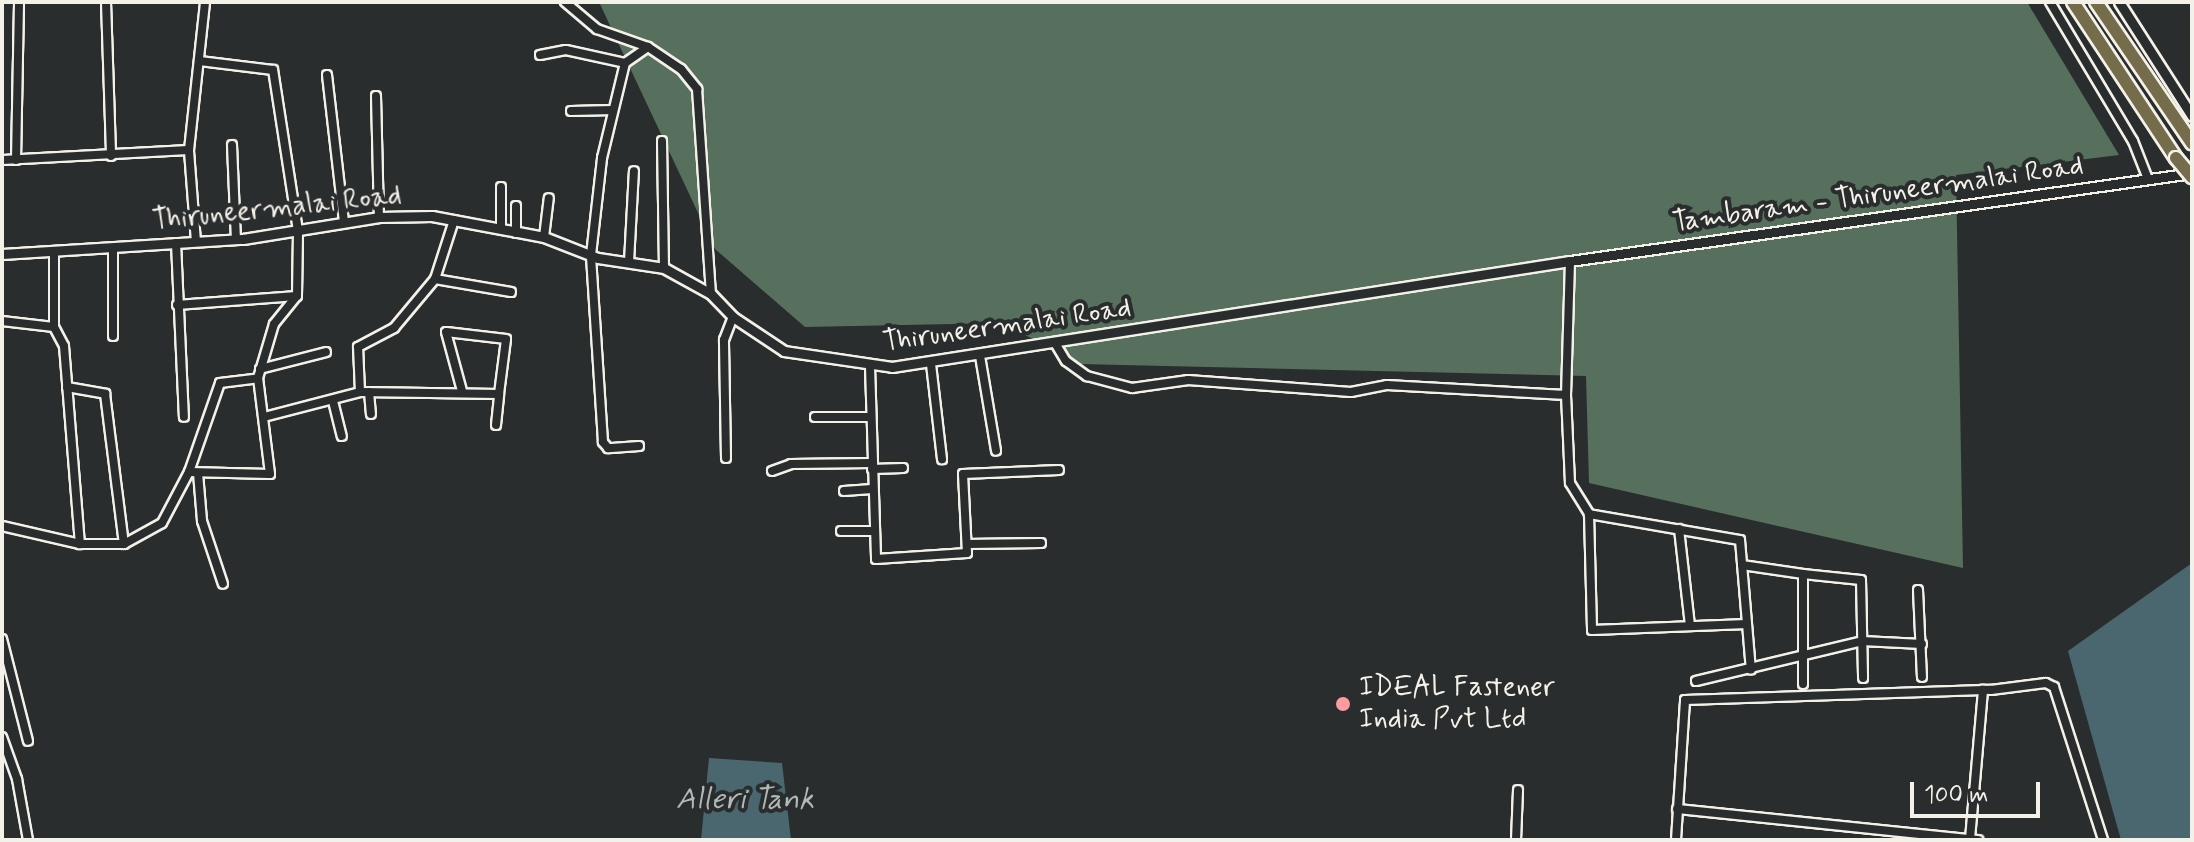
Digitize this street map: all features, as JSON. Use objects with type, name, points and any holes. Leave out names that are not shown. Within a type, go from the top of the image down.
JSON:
[{"type":"highway","points":[[2073,2],[2176,158],[2192,175]]},
{"type":"highway","points":[[2096,2],[2192,143]]},
{"type":"street","points":[[16,160],[19,2]]},
{"type":"street","points":[[106,2],[111,156]]},
{"type":"street","points":[[196,242],[189,150],[205,2]]},
{"type":"street","points":[[565,2],[597,29],[648,47],[681,69],[697,89],[702,107],[711,294]]},
{"type":"street","points":[[2050,2],[2133,141],[2148,179]]},
{"type":"street","points":[[2119,2],[2192,116]]},
{"type":"street","points":[[639,446],[608,448],[603,442],[591,255],[613,110],[625,63],[648,47]]},
{"type":"street","points":[[540,55],[566,50],[625,63]]},
{"type":"street","points":[[194,472],[270,474],[259,374],[274,324],[297,296],[298,231],[273,70],[200,61]]},
{"type":"street","points":[[327,75],[344,221]]},
{"type":"street","points":[[376,96],[379,217]]},
{"type":"street","points":[[571,111],[613,110]]},
{"type":"street","points":[[662,141],[664,268]]},
{"type":"street","points":[[232,145],[236,240]]},
{"type":"street","points":[[2,160],[189,150]]},
{"type":"street","points":[[629,262],[634,171]]},
{"type":"street","name":"Tambaram - Thiruneermalai Road","points":[[1570,261],[2192,175]]},
{"type":"street","points":[[501,187],[501,229]]},
{"type":"street","points":[[544,237],[549,198]]},
{"type":"street","points":[[516,206],[516,233]]},
{"type":"street","name":"Thiruneermalai Road","points":[[2,254],[236,240],[379,217],[454,220],[544,237],[591,255],[664,268],[711,294],[733,317],[784,351],[870,366],[931,364],[1570,261]]},
{"type":"street","points":[[371,414],[358,347],[394,328],[435,279],[454,220]]},
{"type":"street","points":[[176,243],[184,417]]},
{"type":"street","points":[[113,248],[113,336]]},
{"type":"street","points":[[54,252],[54,327],[63,340],[80,544]]},
{"type":"street","points":[[1570,261],[1566,395],[1570,483],[1589,514],[1592,630],[1747,624]]},
{"type":"street","points":[[435,279],[511,292]]},
{"type":"street","points":[[177,305],[297,296]]},
{"type":"street","points":[[726,458],[724,342],[733,317]]},
{"type":"street","points":[[2,321],[54,327]]},
{"type":"street","points":[[462,391],[446,332],[506,339],[496,425]]},
{"type":"street","points":[[1055,343],[1066,361],[1087,376],[1132,388],[1188,380],[1351,392],[1387,385],[1566,395]]},
{"type":"street","points":[[2,526],[80,544],[124,544],[162,523],[194,472],[220,383],[326,352]]},
{"type":"street","points":[[980,356],[996,451]]},
{"type":"street","points":[[931,364],[942,459]]},
{"type":"street","points":[[870,366],[872,531],[878,560],[965,554],[963,474],[1059,470]]},
{"type":"street","points":[[67,387],[105,394],[124,544]]},
{"type":"street","points":[[264,417],[365,392],[462,391],[499,394]]},
{"type":"street","points":[[333,401],[342,436]]},
{"type":"street","points":[[815,417],[871,417]]},
{"type":"street","points":[[772,471],[791,464],[903,468]]},
{"type":"street","points":[[194,472],[202,521],[223,584]]},
{"type":"street","points":[[844,491],[872,489]]},
{"type":"street","points":[[1589,514],[1740,540],[1751,670]]},
{"type":"street","points":[[1679,529],[1690,625]]},
{"type":"street","points":[[841,531],[872,531]]},
{"type":"street","points":[[967,544],[1041,543]]},
{"type":"street","points":[[1742,565],[1861,580],[1863,678]]},
{"type":"street","points":[[1803,574],[1803,684]]},
{"type":"street","points":[[1918,590],[1922,677]]},
{"type":"street","points":[[2,639],[28,741]]},
{"type":"street","points":[[1696,681],[1803,658],[1862,641],[1922,644]]},
{"type":"street","points":[[1676,840],[1685,700],[1983,690],[2046,683],[2054,687],[2103,840]]},
{"type":"street","points":[[1970,839],[1983,690]]},
{"type":"street","points":[[2,737],[17,779],[28,840]]},
{"type":"street","points":[[1516,840],[1518,790]]},
{"type":"street","points":[[1677,809],[1978,840]]},
{"type":"green space","points":[[599,2],[2027,2],[2119,155],[1956,175],[1963,568],[1589,483],[1586,376],[1080,364],[1002,323],[805,327],[715,249]]},
{"type":"water","points":[[2192,563],[2192,840],[2121,840],[2068,651]]},
{"type":"water","name":"Alleri Tank","points":[[709,758],[782,763],[791,840],[701,840]]},
{"type":"place","name":"IDEAL Fastener India Pvt Ltd","points":[[1343,704]]}]
